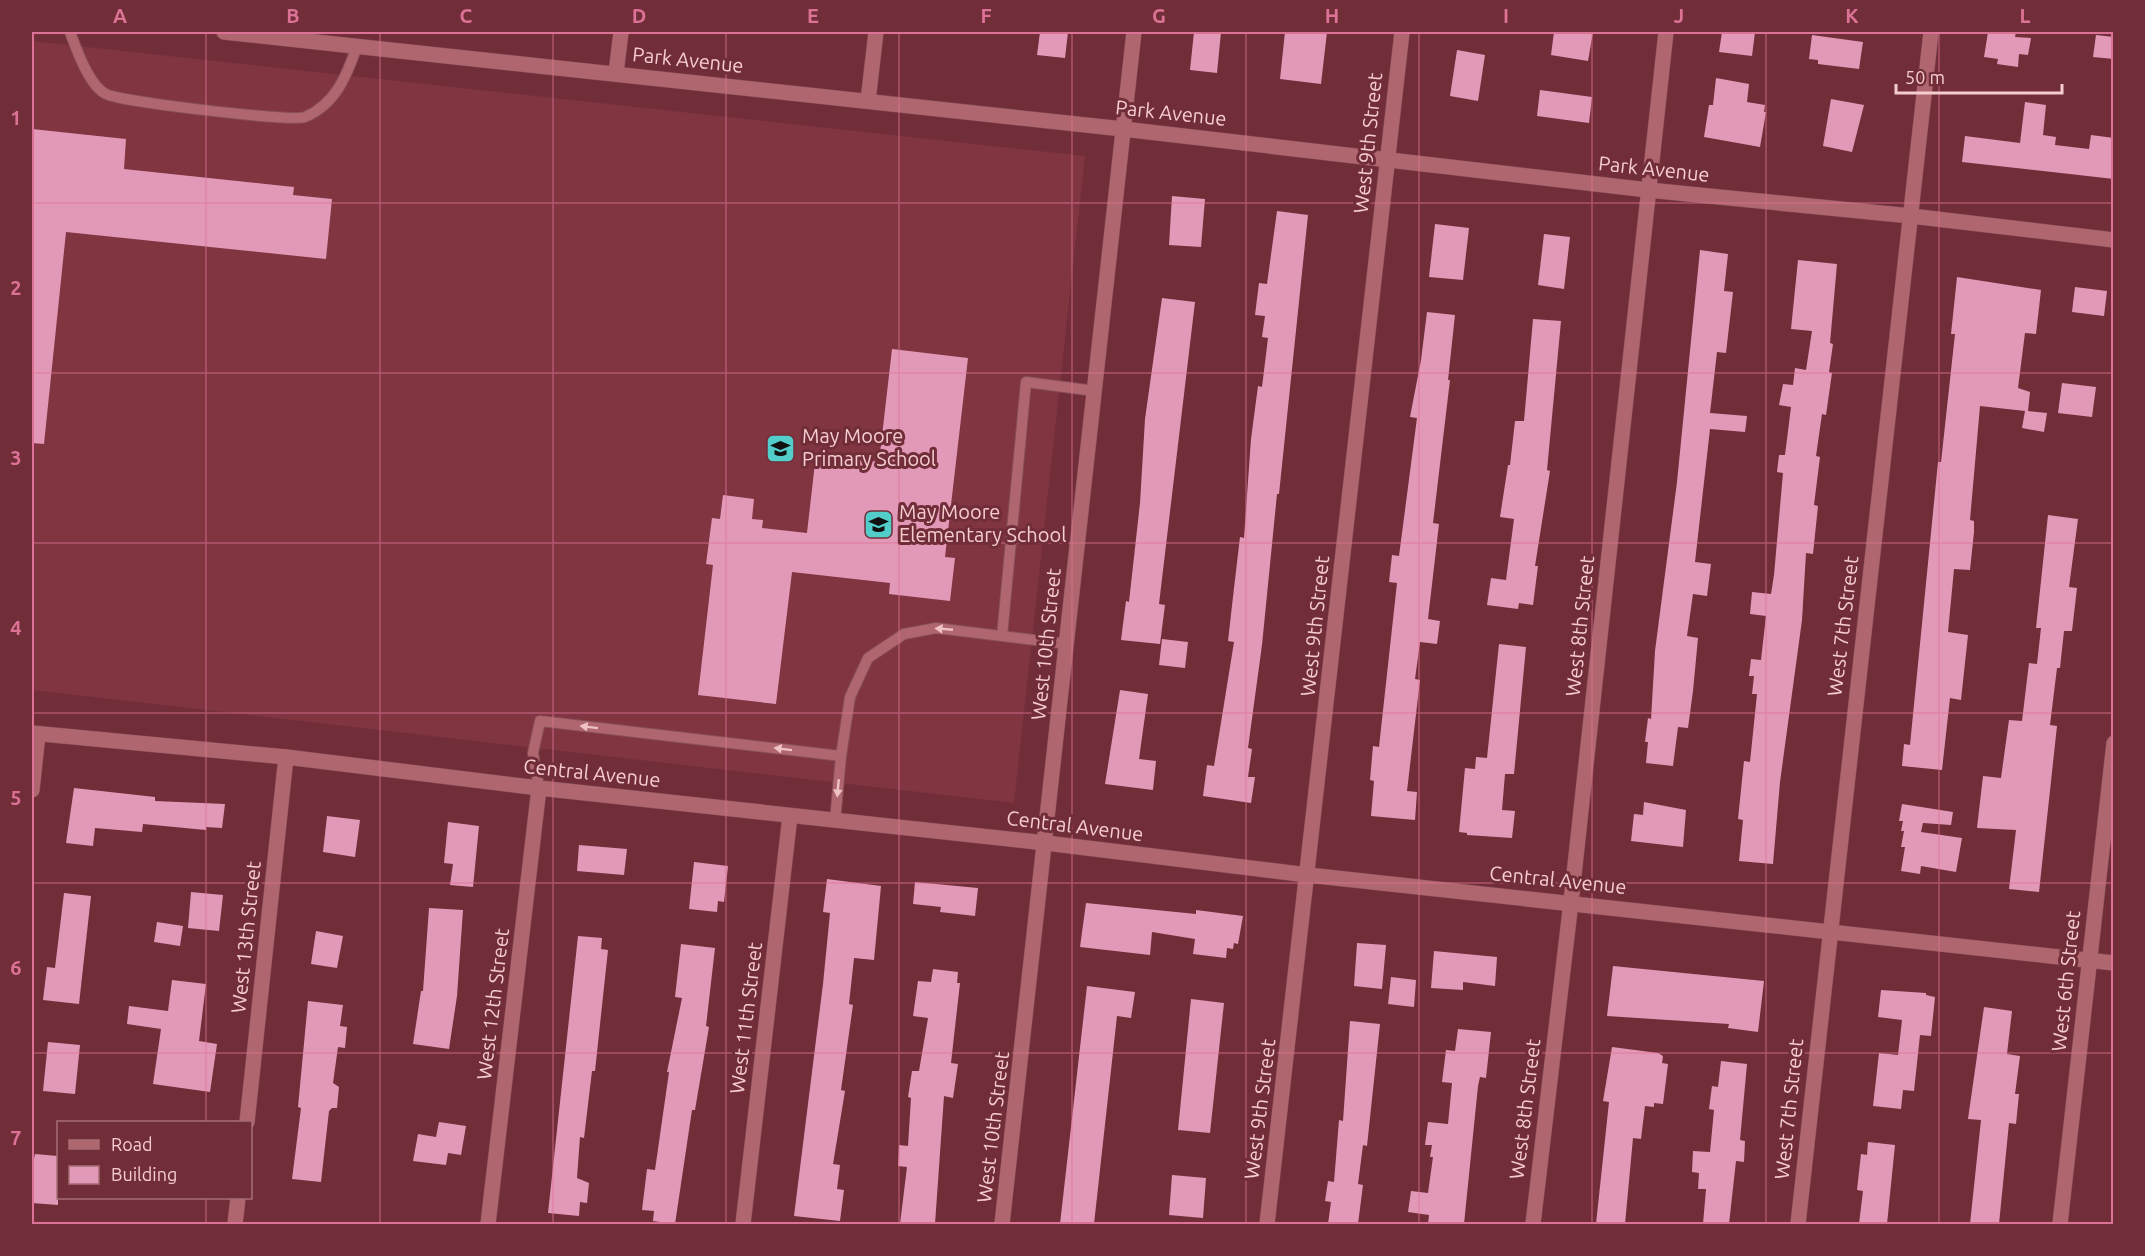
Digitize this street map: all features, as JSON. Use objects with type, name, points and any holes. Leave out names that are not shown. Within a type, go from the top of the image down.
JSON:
[{"type":"street","name":"Park Avenue","points":[[224,32],[358,39],[616,73],[1388,158],[1648,190],[1911,216],[2114,240]]},
{"type":"street","points":[[616,73],[621,32]]},
{"type":"street","points":[[868,101],[876,32]]},
{"type":"street","name":"West 10th Street","points":[[1002,1224],[1134,32]]},
{"type":"street","name":"West 9th Street","points":[[1267,1224],[1402,32]]},
{"type":"street","name":"West 8th Street","points":[[1533,1224],[1571,902],[1666,32]]},
{"type":"street","name":"West 7th Street","points":[[1798,1224],[1931,32]]},
{"type":"street","points":[[32,789],[35,734]]},
{"type":"street","name":"Central Avenue","points":[[35,734],[286,757],[1308,875],[1830,930],[2114,963]]},
{"type":"street","name":"West 6th Street","points":[[2060,1224],[2114,743]]},
{"type":"street","name":"West 13th Street","points":[[247,1121],[286,757]]},
{"type":"street","name":"West 12th Street","points":[[488,1224],[539,788]]},
{"type":"street","name":"West 11th Street","points":[[743,1224],[790,816]]},
{"type":"street","points":[[236,1224],[238,1199]]},
{"type":"lane","points":[[70,32],[80,62],[104,93],[152,105],[303,118],[328,102],[346,78],[358,39]]},
{"type":"lane","points":[[1002,636],[1026,382],[1095,392]]},
{"type":"lane","points":[[836,821],[841,756],[850,697],[868,658],[904,634],[936,628],[1068,644]]},
{"type":"lane","points":[[539,788],[532,753],[540,721],[841,756]]},
{"type":"shaded area","points":[[32,41],[1085,156],[1014,803],[32,690]]},
{"type":"building","points":[[1040,32],[1068,32],[1065,58],[1037,55]]},
{"type":"building","points":[[1194,32],[1221,32],[1217,73],[1190,70]]},
{"type":"building","points":[[1285,32],[1327,32],[1321,84],[1280,79]]},
{"type":"building","points":[[1554,32],[1593,32],[1588,61],[1551,55]]},
{"type":"building","points":[[1722,32],[1755,32],[1752,56],[1719,52]]},
{"type":"building","points":[[1988,32],[2016,32],[2015,37],[2031,38],[2028,55],[2019,54],[2018,67],[1997,64],[1998,59],[1984,57]]},
{"type":"building","points":[[1812,35],[1863,42],[1859,69],[1818,64],[1818,60],[1809,59]]},
{"type":"building","points":[[2096,35],[2114,37],[2114,59],[2093,57]]},
{"type":"building","points":[[1457,50],[1485,55],[1478,101],[1450,96]]},
{"type":"building","points":[[1716,78],[1749,84],[1747,102],[1765,105],[1764,112],[1766,112],[1760,147],[1704,137],[1709,105],[1713,105]]},
{"type":"building","points":[[1540,90],[1592,97],[1589,123],[1537,116]]},
{"type":"building","points":[[1831,99],[1864,105],[1852,152],[1823,146]]},
{"type":"building","points":[[2025,102],[2046,105],[2043,135],[2056,137],[2055,145],[2089,149],[2091,135],[2114,138],[2114,179],[1962,162],[1965,136],[2020,143]]},
{"type":"building","points":[[32,129],[126,139],[124,169],[294,187],[293,195],[332,199],[326,259],[66,232],[44,444],[32,443]]},
{"type":"building","points":[[1172,196],[1205,199],[1201,247],[1169,245]]},
{"type":"building","points":[[1277,211],[1308,215],[1279,494],[1277,494],[1262,645],[1248,748],[1252,749],[1248,777],[1255,777],[1251,803],[1203,796],[1207,765],[1214,766],[1234,642],[1228,641],[1240,537],[1244,538],[1251,439],[1258,386],[1262,387],[1268,338],[1262,337],[1265,316],[1255,315],[1259,283],[1267,284]]},
{"type":"building","points":[[1435,224],[1469,228],[1463,280],[1429,277]]},
{"type":"building","points":[[1544,234],[1570,237],[1564,289],[1538,285]]},
{"type":"building","points":[[1700,250],[1728,254],[1724,291],[1733,292],[1726,353],[1717,352],[1710,413],[1747,416],[1745,432],[1710,429],[1695,562],[1711,564],[1707,596],[1693,594],[1687,636],[1698,638],[1693,691],[1688,728],[1678,727],[1673,766],[1646,763],[1648,742],[1645,742],[1648,718],[1651,719],[1655,651],[1677,482]]},
{"type":"building","points":[[1798,260],[1837,264],[1830,343],[1833,344],[1829,372],[1832,373],[1826,415],[1822,414],[1816,456],[1820,457],[1814,505],[1818,506],[1813,554],[1806,553],[1802,620],[1780,782],[1773,864],[1739,861],[1743,820],[1738,819],[1744,761],[1750,762],[1757,694],[1752,694],[1754,676],[1749,676],[1751,659],[1761,660],[1766,616],[1750,614],[1752,592],[1771,594],[1783,473],[1777,472],[1779,455],[1785,455],[1791,407],[1779,405],[1783,384],[1793,385],[1795,368],[1806,370],[1812,331],[1791,329]]},
{"type":"building","points":[[1957,277],[2041,290],[2036,334],[2025,333],[2018,388],[2030,392],[2028,411],[2047,413],[2044,432],[2022,428],[2025,411],[1980,406],[1970,520],[1974,521],[1974,532],[1970,570],[1954,569],[1948,632],[1968,635],[1961,700],[1950,698],[1942,770],[1902,766],[1904,744],[1910,745],[1938,462],[1941,462],[1955,334],[1951,334]]},
{"type":"building","points":[[2075,287],[2107,291],[2104,316],[2072,312]]},
{"type":"building","points":[[1162,298],[1195,302],[1159,604],[1165,605],[1160,644],[1121,640],[1126,601],[1129,602],[1140,503],[1145,419]]},
{"type":"building","points":[[1427,312],[1455,315],[1448,380],[1450,380],[1433,523],[1439,524],[1428,619],[1440,621],[1437,644],[1420,642],[1415,679],[1420,680],[1407,791],[1417,792],[1415,820],[1371,816],[1374,781],[1370,780],[1373,746],[1379,747],[1397,583],[1389,582],[1392,555],[1399,556],[1417,418],[1410,417]]},
{"type":"building","points":[[1533,319],[1561,321],[1547,470],[1550,471],[1535,566],[1538,566],[1533,605],[1519,603],[1518,609],[1487,605],[1491,578],[1506,580],[1514,519],[1500,517],[1508,465],[1510,465],[1515,421],[1524,421]]},
{"type":"building","name":"May Moore Elementary School","points":[[892,349],[968,358],[945,557],[955,558],[950,601],[889,594],[890,583],[792,572],[776,704],[698,695],[713,565],[706,564],[712,518],[720,519],[723,495],[754,499],[752,519],[763,520],[762,528],[807,533],[816,454],[879,462]]},
{"type":"building","points":[[2062,383],[2096,387],[2092,417],[2058,413]]},
{"type":"building","points":[[2048,515],[2078,519],[2069,587],[2077,588],[2072,631],[2064,631],[2060,668],[2057,668],[2050,725],[2057,726],[2039,892],[2009,889],[2016,830],[1977,828],[1983,776],[2001,778],[2009,720],[2022,721],[2029,663],[2037,664],[2041,628],[2036,628]]},
{"type":"building","points":[[1162,639],[1188,642],[1185,668],[1159,665]]},
{"type":"building","points":[[1499,644],[1526,647],[1514,774],[1505,774],[1502,810],[1515,811],[1512,838],[1467,835],[1467,833],[1459,832],[1465,768],[1475,769],[1476,757],[1487,758]]},
{"type":"building","points":[[1120,690],[1148,694],[1139,759],[1156,761],[1153,790],[1105,784]]},
{"type":"building","points":[[74,788],[155,797],[155,801],[225,804],[222,828],[206,827],[206,830],[143,824],[142,832],[95,828],[93,846],[66,843]]},
{"type":"building","points":[[1644,802],[1686,810],[1683,847],[1631,841],[1634,814],[1643,815]]},
{"type":"building","points":[[1902,804],[1953,812],[1951,825],[1923,823],[1921,832],[1962,838],[1956,872],[1921,866],[1920,874],[1901,871],[1905,847],[1901,847],[1903,821],[1899,821]]},
{"type":"building","points":[[327,816],[360,820],[355,857],[323,852]]},
{"type":"building","points":[[448,822],[479,826],[473,887],[450,885],[453,864],[444,863]]},
{"type":"building","points":[[579,845],[627,849],[624,875],[577,871]]},
{"type":"building","points":[[694,862],[728,866],[724,902],[718,901],[717,912],[689,909]]},
{"type":"building","points":[[827,879],[881,886],[874,960],[854,958],[849,1004],[853,1005],[841,1090],[845,1091],[833,1164],[840,1165],[837,1189],[844,1190],[840,1221],[794,1216],[830,913],[823,912]]},
{"type":"building","points":[[915,882],[978,888],[975,916],[940,912],[941,907],[913,904]]},
{"type":"building","points":[[191,892],[223,895],[219,931],[188,928]]},
{"type":"building","points":[[64,893],[91,896],[79,1004],[43,1000],[47,967],[55,968]]},
{"type":"building","points":[[1086,903],[1196,914],[1196,910],[1243,916],[1238,944],[1234,943],[1233,949],[1227,948],[1226,958],[1193,954],[1195,939],[1152,932],[1150,955],[1080,947]]},
{"type":"building","points":[[429,908],[463,910],[457,996],[449,1049],[413,1044],[421,991],[423,991]]},
{"type":"building","points":[[157,922],[183,926],[180,946],[154,942]]},
{"type":"building","points":[[316,931],[343,936],[337,968],[311,964]]},
{"type":"building","points":[[578,936],[602,938],[601,949],[608,950],[595,1071],[592,1071],[584,1138],[580,1137],[577,1178],[589,1183],[587,1203],[580,1202],[579,1216],[548,1213]]},
{"type":"building","points":[[1357,943],[1386,945],[1382,989],[1354,986]]},
{"type":"building","points":[[681,944],[715,948],[706,1026],[709,1027],[695,1110],[692,1110],[675,1224],[653,1221],[654,1211],[642,1210],[647,1169],[655,1170],[669,1072],[667,1072],[682,998],[675,997]]},
{"type":"building","points":[[1434,951],[1497,957],[1495,986],[1463,982],[1463,990],[1431,988]]},
{"type":"building","points":[[1613,966],[1764,981],[1758,1032],[1728,1028],[1729,1024],[1607,1016]]},
{"type":"building","points":[[933,969],[958,972],[957,983],[960,983],[951,1063],[958,1064],[953,1098],[944,1096],[935,1224],[900,1224],[907,1167],[898,1166],[899,1145],[908,1146],[911,1098],[908,1097],[912,1071],[919,1071],[928,1018],[913,1016],[918,981],[931,982]]},
{"type":"building","points":[[1391,977],[1416,980],[1414,1007],[1388,1004]]},
{"type":"building","points":[[172,980],[206,984],[199,1041],[217,1044],[210,1092],[153,1084],[161,1029],[127,1024],[129,1006],[168,1011]]},
{"type":"building","points":[[1087,986],[1135,992],[1131,1018],[1117,1016],[1094,1224],[1060,1224]]},
{"type":"building","points":[[1881,990],[1926,993],[1926,995],[1935,997],[1931,1036],[1920,1035],[1914,1091],[1903,1090],[1901,1109],[1873,1106],[1879,1053],[1898,1055],[1902,1020],[1878,1017]]},
{"type":"building","points":[[1191,999],[1224,1003],[1210,1133],[1178,1130]]},
{"type":"building","points":[[308,1001],[343,1005],[340,1026],[347,1027],[345,1048],[338,1047],[333,1083],[339,1087],[337,1108],[329,1111],[321,1182],[292,1179],[301,1108],[298,1107]]},
{"type":"building","points":[[1984,1007],[2012,1011],[2007,1054],[2020,1056],[2015,1094],[2019,1094],[2016,1124],[2009,1123],[1999,1224],[1970,1224],[1981,1120],[1968,1119]]},
{"type":"building","points":[[1350,1021],[1380,1024],[1367,1146],[1363,1145],[1358,1184],[1363,1185],[1358,1224],[1328,1224],[1331,1202],[1325,1201],[1328,1181],[1334,1182],[1339,1120],[1343,1121]]},
{"type":"building","points":[[1458,1029],[1491,1032],[1486,1078],[1480,1077],[1478,1086],[1464,1224],[1428,1224],[1429,1215],[1408,1212],[1411,1191],[1428,1193],[1433,1157],[1430,1157],[1432,1145],[1425,1145],[1428,1122],[1448,1124],[1452,1083],[1442,1082],[1446,1050],[1455,1051]]},
{"type":"building","points":[[48,1042],[80,1045],[75,1094],[43,1091]]},
{"type":"building","points":[[1612,1047],[1658,1053],[1663,1056],[1662,1063],[1668,1064],[1663,1104],[1654,1103],[1654,1107],[1645,1106],[1641,1139],[1633,1138],[1625,1224],[1596,1224],[1609,1102],[1603,1101]]},
{"type":"building","points":[[1721,1061],[1747,1064],[1740,1140],[1745,1141],[1744,1162],[1736,1161],[1729,1224],[1703,1224],[1706,1189],[1698,1189],[1699,1173],[1692,1172],[1693,1151],[1710,1152],[1714,1110],[1709,1109],[1712,1086],[1718,1087]]},
{"type":"building","points":[[439,1122],[466,1126],[461,1155],[448,1153],[446,1165],[413,1161],[418,1134],[436,1137]]},
{"type":"building","points":[[1868,1142],[1895,1145],[1887,1224],[1859,1224],[1863,1191],[1857,1190],[1861,1154],[1867,1155]]},
{"type":"building","points":[[35,1154],[57,1156],[58,1205],[32,1203],[32,1169]]},
{"type":"building","points":[[1172,1175],[1206,1178],[1203,1218],[1169,1215]]},
{"type":"place","name":"May Moore Primary School","points":[[781,448]]},
{"type":"place","name":"May Moore Elementary School","points":[[878,524]]}]
